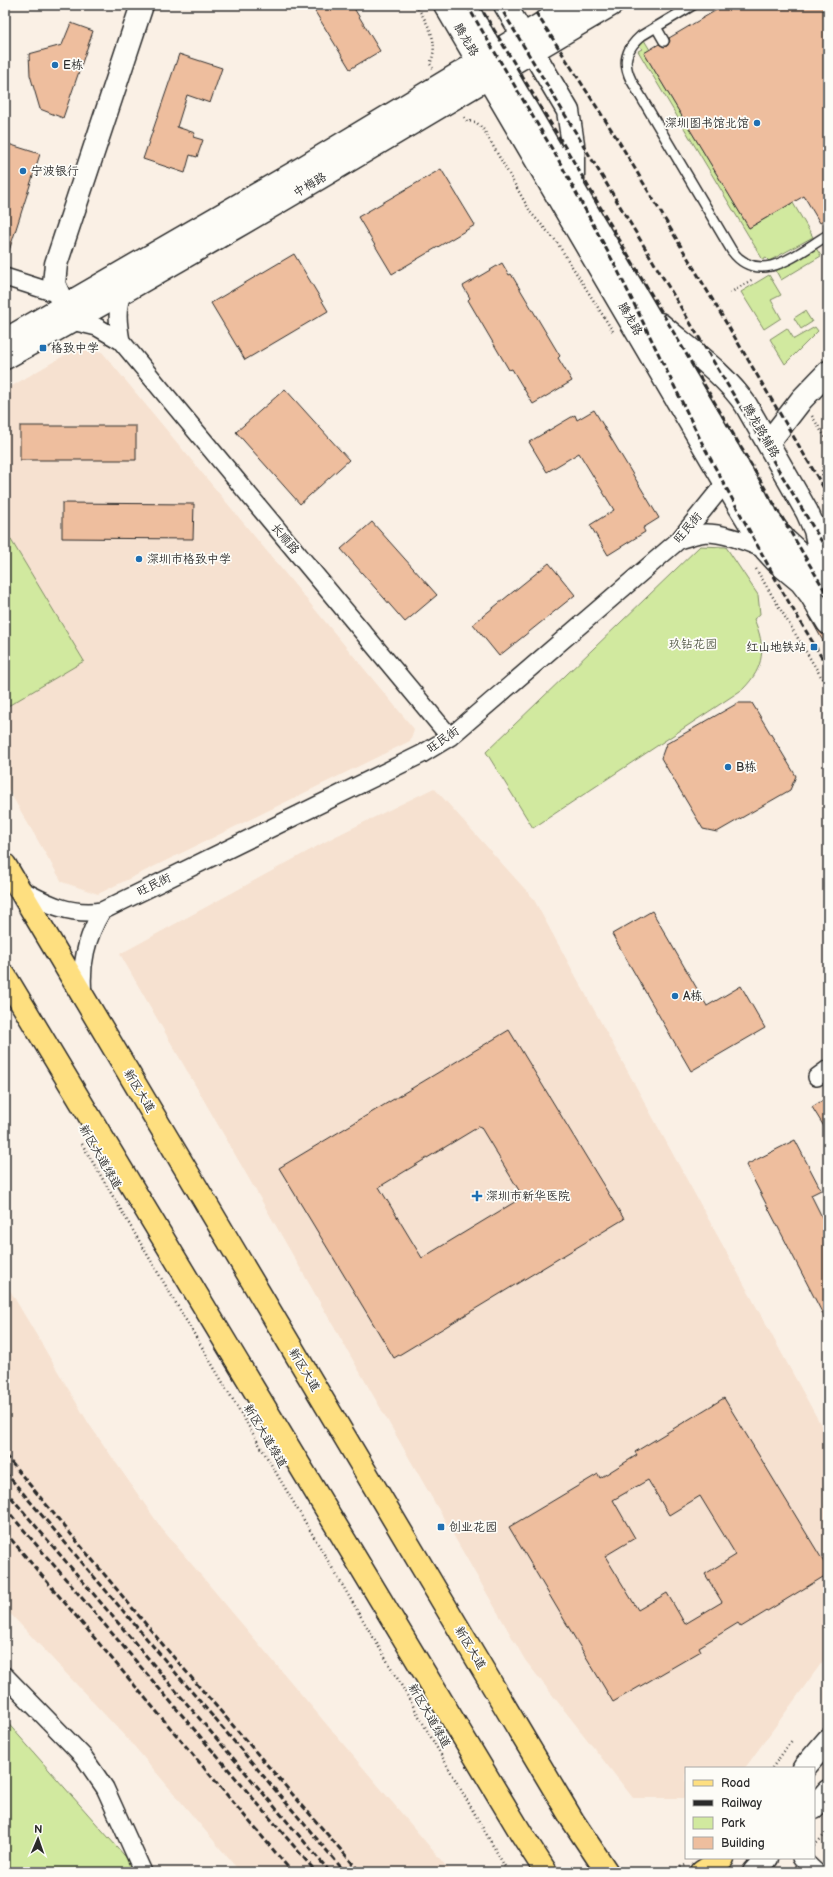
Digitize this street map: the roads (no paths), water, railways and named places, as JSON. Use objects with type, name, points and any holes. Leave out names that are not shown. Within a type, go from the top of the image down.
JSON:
[{"type":"main road","name":"腾龙路","points":[[445,5],[491,65],[573,187],[770,522],[785,540],[827,581]]},
{"type":"main road","name":"腾龙路","points":[[465,5],[491,65],[725,483],[759,556],[777,562],[801,582],[811,595],[828,623]]},
{"type":"main road","points":[[505,5],[568,111],[573,144],[573,187]]},
{"type":"main road","name":"中梅路","points":[[528,43],[573,5]]},
{"type":"main road","name":"中梅路","points":[[5,358],[65,307],[122,294],[528,43],[611,5]]},
{"type":"main road","points":[[65,307],[54,284],[56,264],[138,6]]},
{"type":"main road","name":"中梅路","points":[[5,340],[65,307],[292,174],[491,65]]},
{"type":"main road","name":"腾龙路辅路","points":[[648,314],[722,376],[736,390],[807,512],[815,530],[827,581]]},
{"type":"main road","points":[[768,443],[802,399],[828,372]]},
{"type":"main road","name":"新区大道","points":[[5,865],[573,1821],[603,1866]]},
{"type":"main road","points":[[5,976],[520,1833],[546,1872]]},
{"type":"main road","points":[[805,1767],[828,1740]]},
{"type":"main road","points":[[815,1806],[828,1791]]},
{"type":"main road","points":[[696,1867],[721,1859]]},
{"type":"main road","points":[[712,1872],[723,1859]]},
{"type":"main road","points":[[754,1872],[766,1859]]},
{"type":"main road","points":[[603,1866],[622,1872]]},
{"type":"street","points":[[5,277],[65,307],[121,340]]},
{"type":"street","points":[[121,340],[117,318],[118,305],[122,294]]},
{"type":"street","name":"长顺路","points":[[121,340],[450,737]]},
{"type":"street","name":"旺民街","points":[[102,911],[422,754],[450,737],[679,540],[725,483]]},
{"type":"street","points":[[679,540],[694,535],[707,533],[747,542],[759,556]]},
{"type":"street","points":[[20,889],[40,900],[68,911],[102,911]]},
{"type":"street","points":[[83,996],[81,977],[85,948],[91,931],[102,911]]},
{"type":"street","points":[[5,1676],[83,1756],[105,1788],[143,1872]]},
{"type":"street","points":[[802,1859],[816,1872]]},
{"type":"lane","points":[[693,5],[641,36],[629,49],[626,57],[628,73],[732,250],[743,262],[760,268],[766,268],[780,263],[828,235]]},
{"type":"lane","points":[[656,27],[664,41]]},
{"type":"railway","points":[[467,5],[558,159],[616,267],[703,445],[781,589],[828,668]]},
{"type":"railway","points":[[479,5],[568,152],[828,596]]},
{"type":"railway","points":[[499,5],[828,552]]},
{"type":"railway","points":[[531,5],[618,140],[828,495]]},
{"type":"railway","points":[[5,1455],[164,1646],[360,1872]]},
{"type":"railway","points":[[5,1472],[345,1872]]},
{"type":"railway","points":[[5,1490],[330,1872]]},
{"type":"railway","points":[[5,1508],[316,1872]]},
{"type":"railway","points":[[5,1532],[292,1872]]},
{"type":"place","name":"E栋","points":[[55,65]]},
{"type":"place","name":"深圳图书馆北馆","points":[[757,123]]},
{"type":"place","name":"宁波银行","points":[[23,171]]},
{"type":"place","name":"格致中学","points":[[43,348]]},
{"type":"place","name":"深圳市格致中学","points":[[139,559]]},
{"type":"place","name":"红山地铁站","points":[[814,647]]},
{"type":"place","name":"B栋","points":[[728,767]]},
{"type":"place","name":"A栋","points":[[675,996]]},
{"type":"place","name":"深圳市新华医院","points":[[477,1196]]},
{"type":"place","name":"创业花园","points":[[441,1527]]},
{"type":"park label","name":"玖钻花园","points":[[693,644]]}]
